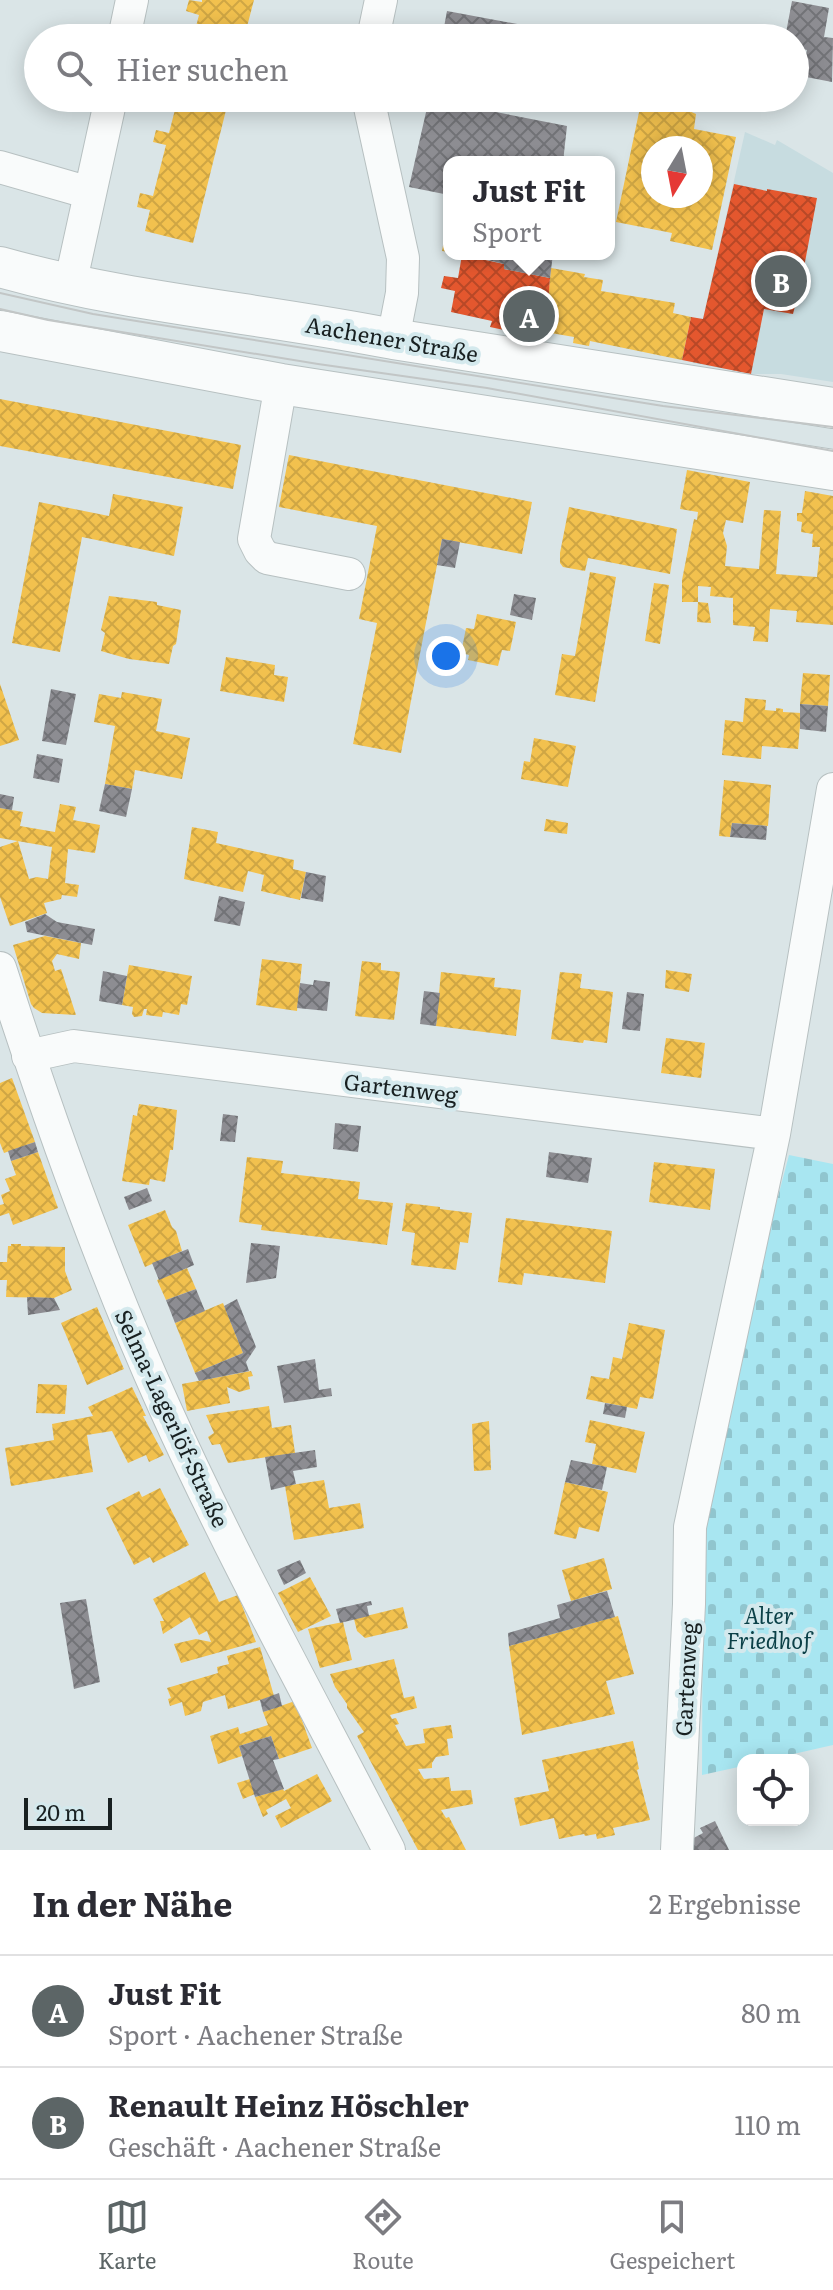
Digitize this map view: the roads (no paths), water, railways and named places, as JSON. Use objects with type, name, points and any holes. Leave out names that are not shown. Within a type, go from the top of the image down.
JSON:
[{"type":"main road","name":"Aachener Straße","points":[[0,267],[70,285],[833,408]]},
{"type":"main road","points":[[0,331],[281,384],[833,470]]},
{"type":"street","points":[[127,24],[132,0]]},
{"type":"street","points":[[376,24],[381,0]]},
{"type":"street","points":[[70,285],[108,112]]},
{"type":"street","points":[[371,112],[403,258],[402,293],[393,339]]},
{"type":"street","points":[[0,167],[90,193]]},
{"type":"street","points":[[281,384],[254,539],[267,558],[349,574]]},
{"type":"street","name":"Gartenweg","points":[[677,1850],[690,1527],[774,1134],[833,789]]},
{"type":"street","name":"Selma-Lagerlöf-Straße","points":[[0,968],[73,1183],[164,1406],[211,1505],[389,1850]]},
{"type":"street","name":"Gartenweg","points":[[28,1056],[74,1046],[774,1134]]},
{"type":"tram line","points":[[0,293],[93,314],[663,406],[833,427]]},
{"type":"tram line","points":[[0,309],[48,320],[318,364],[487,388],[833,451]]},
{"type":"place","name":"Renault Heinz Höschler","points":[[781,281]]},
{"type":"place","name":"Just Fit","points":[[529,316]]},
{"type":"park label","name":"Alter Friedhof","points":[[769,1626]]}]
